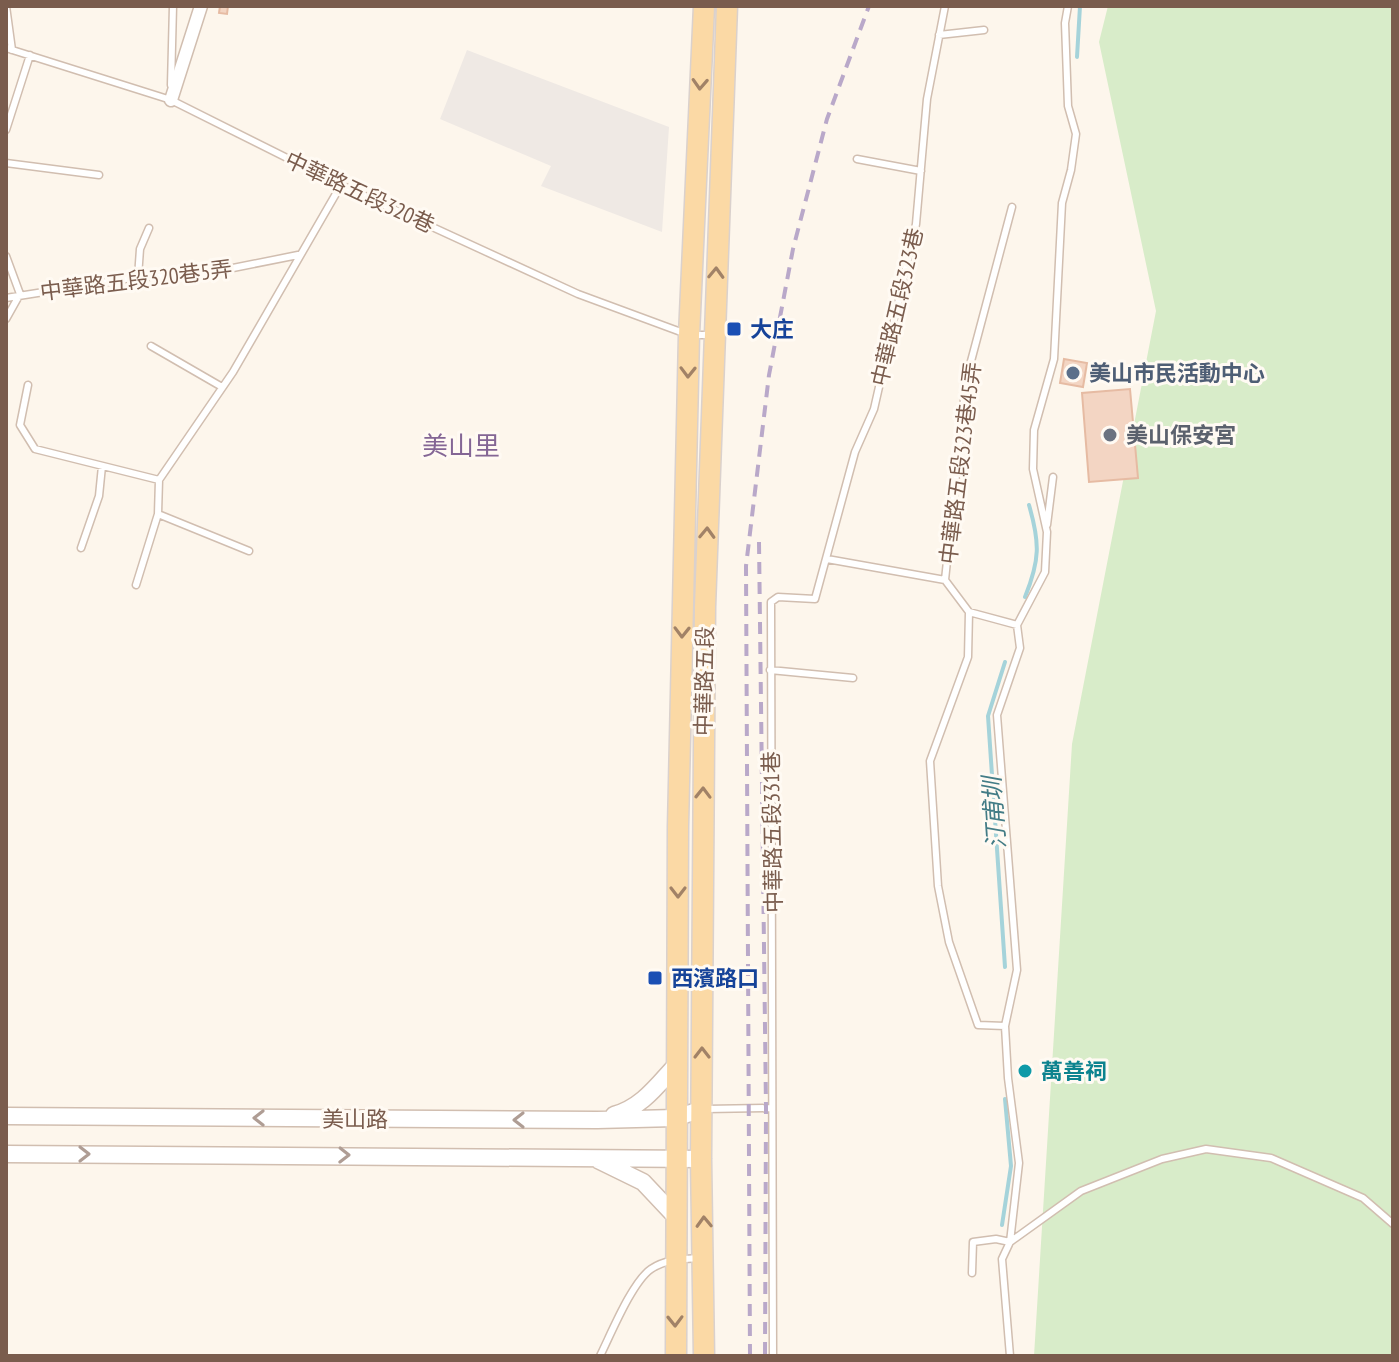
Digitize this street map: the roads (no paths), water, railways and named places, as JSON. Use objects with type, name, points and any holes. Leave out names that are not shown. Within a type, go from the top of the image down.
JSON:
[{"type":"main road","name":"中華路五段","points":[[704,1356],[705,1247],[701,1159],[705,607],[727,6]]},
{"type":"main road","name":"中華路五段","points":[[676,1356],[678,827],[700,7]]},
{"type":"street","points":[[171,100],[201,6]]},
{"type":"street","points":[[678,827],[702,825]]},
{"type":"street","points":[[597,1120],[629,1111],[645,1100],[678,1063]]},
{"type":"street","name":"美山路","points":[[6,1116],[597,1120],[675,1118],[703,1109]]},
{"type":"street","name":"美山路","points":[[6,1154],[701,1159]]},
{"type":"street","points":[[593,1158],[643,1182],[675,1216]]},
{"type":"lane","points":[[6,6],[9,49]]},
{"type":"lane","points":[[171,100],[173,6]]},
{"type":"lane","name":"中華路五段323巷","points":[[815,599],[855,452],[874,409],[916,224],[927,99],[945,6]]},
{"type":"lane","points":[[1047,532],[1033,469],[1034,430],[1054,359],[1062,203],[1076,134],[1068,106],[1065,23],[1068,6]]},
{"type":"lane","points":[[939,35],[984,30]]},
{"type":"lane","name":"中華路五段320巷","points":[[9,49],[171,100],[341,185],[578,294],[689,335],[714,335]]},
{"type":"lane","points":[[6,130],[30,55]]},
{"type":"lane","points":[[857,159],[921,171]]},
{"type":"lane","points":[[6,163],[99,175]]},
{"type":"lane","points":[[136,585],[158,514],[159,480],[222,387],[341,185]]},
{"type":"lane","name":"中華路五段323巷45弄","points":[[945,580],[966,380],[1012,207]]},
{"type":"lane","points":[[138,277],[140,249],[149,228]]},
{"type":"lane","name":"中華路五段320巷5弄","points":[[6,298],[138,277],[198,275],[298,255]]},
{"type":"lane","points":[[6,256],[20,294],[6,319]]},
{"type":"lane","points":[[151,346],[222,387]]},
{"type":"lane","points":[[28,385],[20,425],[35,449],[159,480]]},
{"type":"lane","points":[[81,548],[99,496],[102,466]]},
{"type":"lane","points":[[1010,1356],[1002,1259],[1010,1242],[1019,1163],[1005,1026],[1017,970],[997,715],[1020,648],[1017,625],[1045,572],[1053,477]]},
{"type":"lane","points":[[158,514],[249,551]]},
{"type":"lane","points":[[827,559],[945,580],[969,612],[1017,625]]},
{"type":"lane","name":"中華路五段331巷","points":[[773,1356],[771,602],[778,597],[815,599]]},
{"type":"lane","points":[[969,612],[968,657],[930,761],[938,886],[949,942],[978,1025],[1005,1026]]},
{"type":"lane","points":[[770,670],[853,678]]},
{"type":"lane","points":[[703,1109],[772,1108]]},
{"type":"lane","points":[[972,1273],[973,1242],[996,1239],[1010,1242],[1081,1191],[1162,1159],[1206,1149],[1271,1158],[1363,1198],[1393,1224]]},
{"type":"lane","points":[[600,1356],[629,1298],[650,1270],[675,1259],[703,1258]]},
{"type":"waterway","name":"汀甫圳","points":[[1077,57],[1080,6]]},
{"type":"waterway","name":"汀甫圳","points":[[1025,597],[1037,551],[1029,505]]},
{"type":"waterway","name":"汀甫圳","points":[[1005,662],[988,716],[1005,967]]},
{"type":"waterway","name":"汀甫圳","points":[[1002,1225],[1011,1166],[1005,1099]]},
{"type":"railway","points":[[750,1356],[746,566],[769,375],[793,249],[827,119],[869,6]]},
{"type":"railway","points":[[759,542],[766,1108],[765,1356]]},
{"type":"place","name":"大庄","points":[[734,329]]},
{"type":"place","name":"美山市民活動中心","points":[[1073,373]]},
{"type":"place","name":"美山保安宮","points":[[1110,435]]},
{"type":"place","name":"西濱路口","points":[[655,978]]},
{"type":"place","name":"萬善祠","points":[[1025,1071]]},
{"type":"district","name":"美山里","points":[[461,445]]}]
